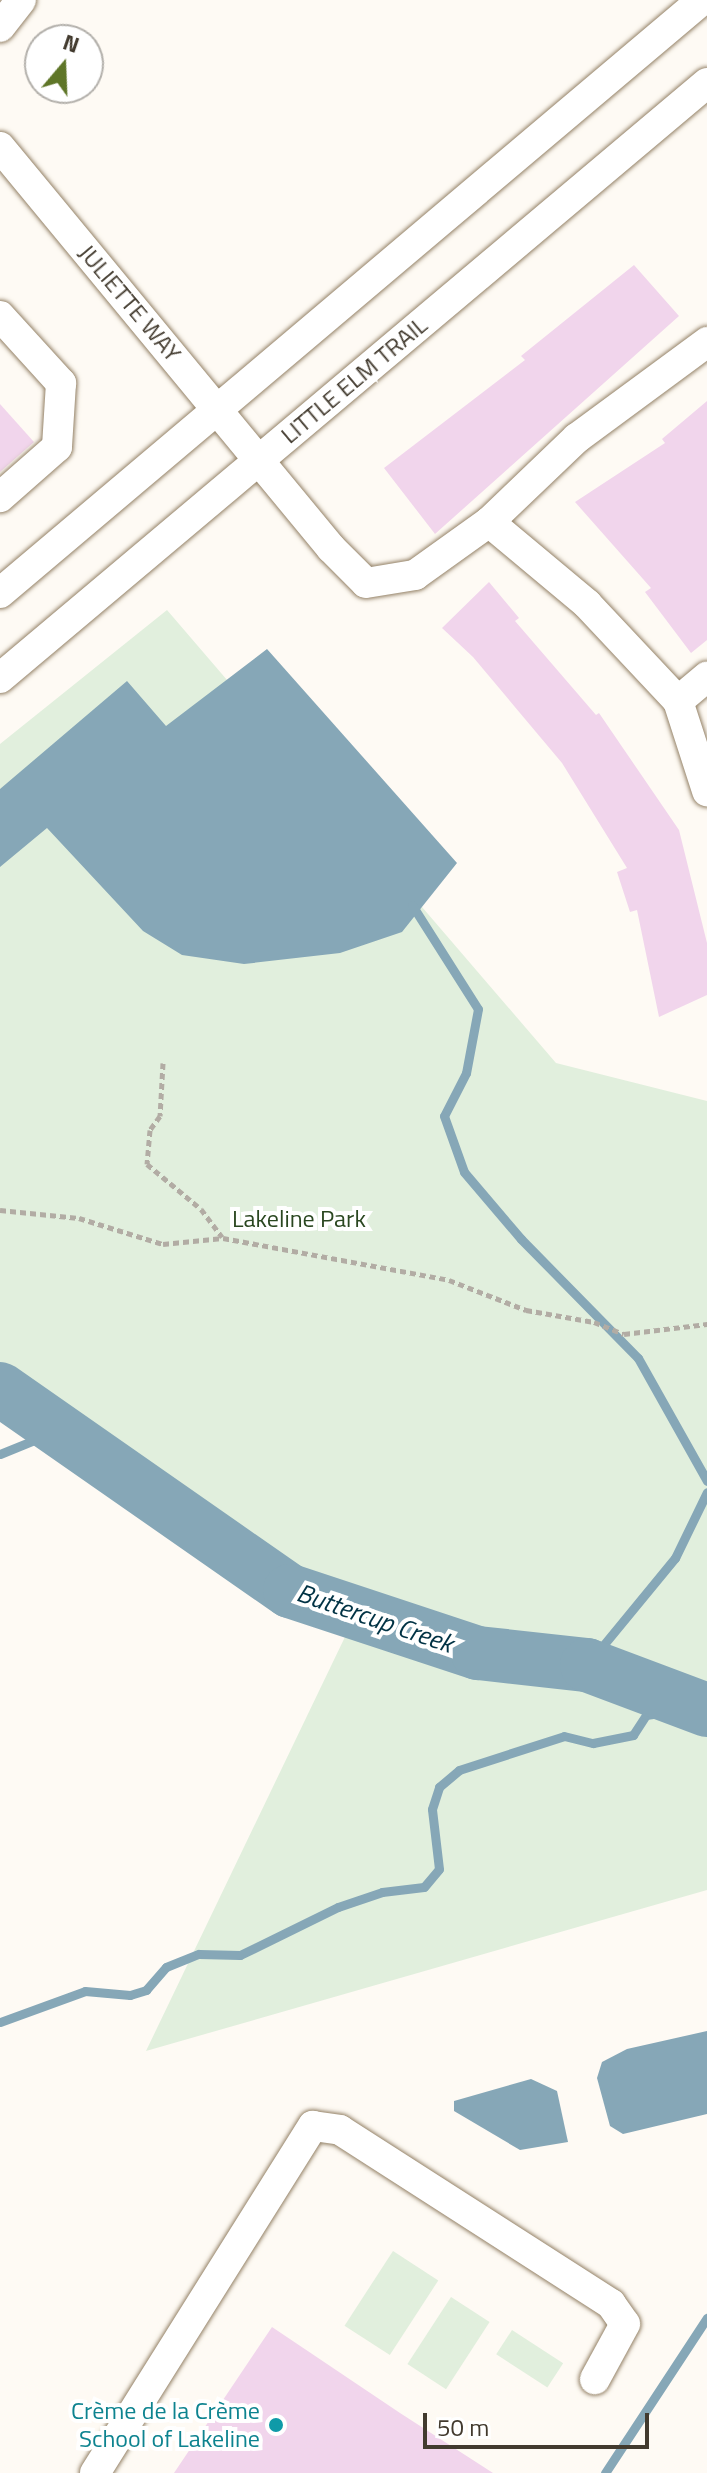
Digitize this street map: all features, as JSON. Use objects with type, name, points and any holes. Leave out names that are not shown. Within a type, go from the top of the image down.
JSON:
[{"type":"street","points":[[0,27],[21,0]]},
{"type":"street","points":[[0,593],[702,0]]},
{"type":"street","name":"LITTLE ELM TRAIL","points":[[0,678],[707,83]]},
{"type":"street","name":"JULIETTE WAY","points":[[0,147],[259,460],[366,583],[415,575],[489,522]]},
{"type":"street","points":[[0,316],[61,383],[57,447],[0,497]]},
{"type":"street","points":[[707,342],[577,438],[489,522],[587,604],[678,701],[707,791]]},
{"type":"street","points":[[678,701],[707,677]]},
{"type":"street","points":[[95,2473],[313,2126],[340,2130],[611,2304],[625,2324],[595,2379]]},
{"type":"path","points":[[163,1063],[160,1116],[147,1139],[147,1164],[201,1209],[223,1238]]},
{"type":"path","points":[[0,1210],[79,1218],[163,1244],[223,1238],[449,1280],[526,1310],[594,1322],[624,1334],[707,1324]]},
{"type":"green space","name":"Lakeline Park","points":[[167,610],[556,1063],[707,1101],[707,1890],[146,2051],[356,1614],[0,1379],[0,744]]},
{"type":"green space","points":[[393,2251],[438,2280],[390,2355],[345,2326]]},
{"type":"green space","points":[[451,2297],[490,2322],[446,2389],[407,2364]]},
{"type":"green space","points":[[512,2330],[563,2363],[547,2388],[496,2354]]},
{"type":"water","points":[[267,649],[457,863],[402,932],[340,953],[244,964],[182,955],[143,931],[47,828],[0,867],[0,789],[127,681],[166,726]]},
{"type":"water","points":[[707,2031],[707,2114],[623,2134],[610,2126],[597,2078],[602,2062],[627,2049]]},
{"type":"water","points":[[531,2079],[557,2091],[568,2142],[520,2150],[454,2111],[454,2101]]},
{"type":"building","points":[[634,265],[679,316],[435,534],[384,468],[525,360],[521,356]]},
{"type":"building","points":[[707,401],[707,640],[691,653],[645,592],[651,588],[575,502],[665,443],[662,439]]},
{"type":"building","points":[[0,404],[34,442],[0,472]]},
{"type":"building","points":[[489,582],[519,618],[515,621],[596,715],[599,713],[679,830],[707,943],[707,995],[659,1017],[637,910],[630,912],[617,872],[627,868],[562,763],[473,657],[442,628]]},
{"type":"building","name":"Crème de la Crème School of Lakeline","points":[[272,2327],[400,2413],[493,2473],[174,2473]]},
{"type":"waterway","points":[[412,905],[478,1009],[466,1073],[444,1116],[464,1172],[521,1239],[638,1358],[707,1481]]},
{"type":"waterway","name":"Buttercup Creek","points":[[0,1389],[290,1591],[478,1653],[587,1665],[707,1710]]},
{"type":"waterway","points":[[0,1454],[59,1430]]},
{"type":"waterway","points":[[587,1665],[675,1558],[707,1492]]},
{"type":"waterway","points":[[0,2022],[85,1991],[130,1995],[146,1990],[166,1967],[199,1954],[240,1955],[338,1907],[382,1892],[424,1887],[439,1869],[432,1809],[439,1787],[459,1770],[564,1736],[593,1743],[633,1735],[646,1715],[701,1707]]},
{"type":"waterway","points":[[605,2473],[707,2318]]},
{"type":"place","name":"Crème de la Crème School of Lakeline","points":[[276,2425]]}]
